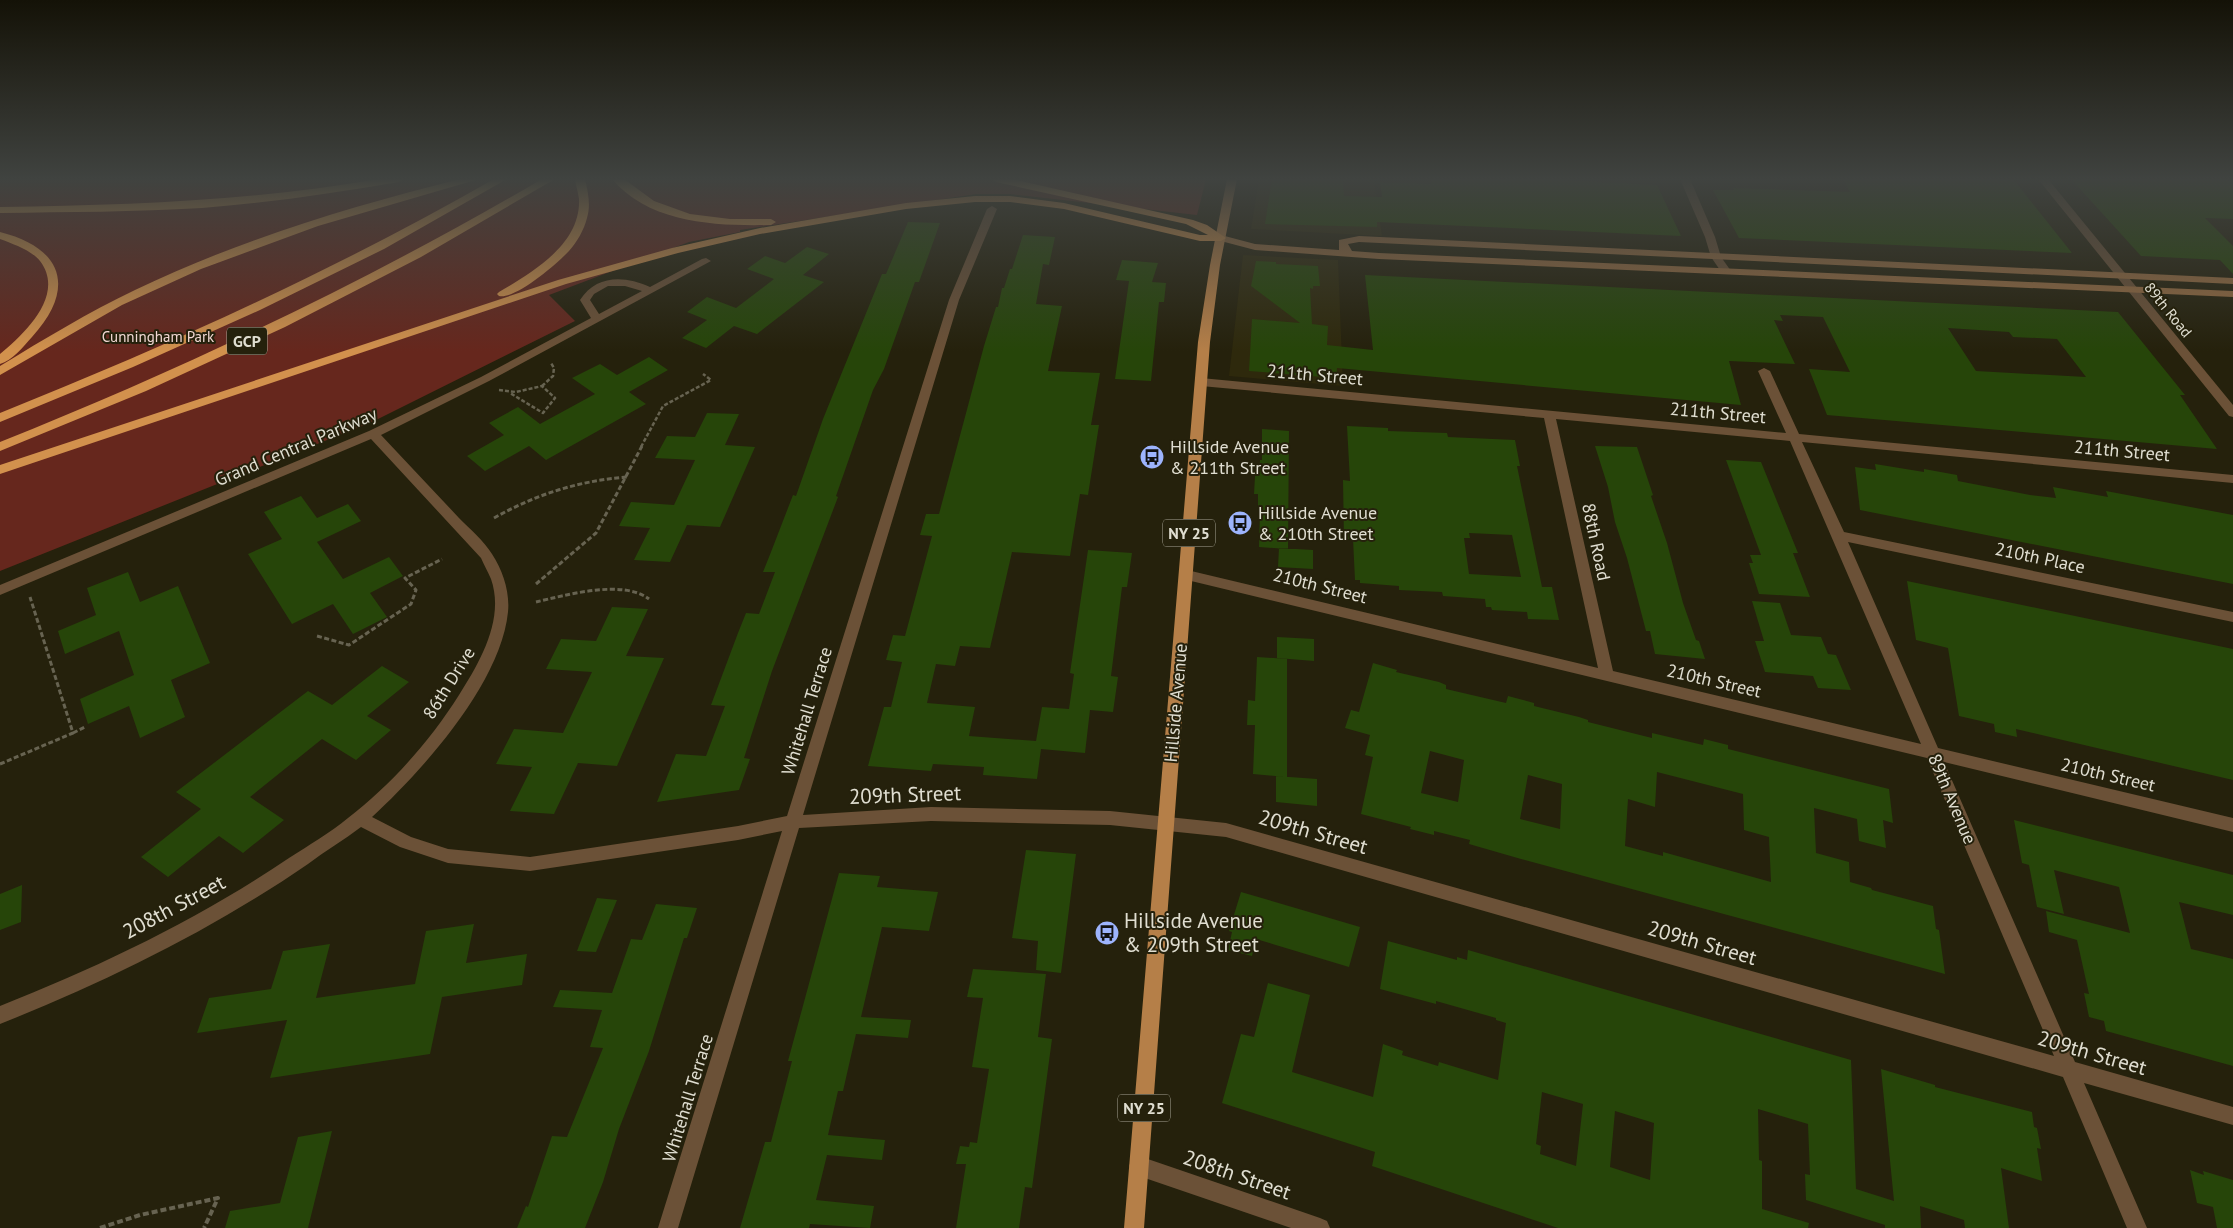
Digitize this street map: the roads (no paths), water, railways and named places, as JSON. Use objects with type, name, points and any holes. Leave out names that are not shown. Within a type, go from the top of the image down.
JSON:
[{"type":"highway","points":[[0,360],[28,336],[43,316],[51,298],[54,281],[49,266],[38,253],[3,236]]},
{"type":"highway","points":[[0,370],[102,311],[157,284],[223,255],[277,236]]},
{"type":"highway","name":"GCP","points":[[0,418],[219,326],[316,280],[399,236]]},
{"type":"highway","name":"GCP","points":[[0,447],[129,394],[242,343],[389,271],[451,236]]},
{"type":"highway","points":[[445,320],[505,293],[549,264],[567,246],[573,236]]},
{"type":"highway","points":[[0,470],[445,320],[598,271],[676,250],[741,236]]},
{"type":"highway","points":[[1187,236],[1221,238]]},
{"type":"main road","points":[[1221,238],[1255,247],[1481,260],[2233,294]]},
{"type":"main road","name":"Hillside Avenue","points":[[1134,1228],[1201,382],[1207,315],[1221,238]]},
{"type":"main road","points":[[1348,252],[1342,244],[1352,238],[2233,281]]},
{"type":"main road","points":[[1474,245],[1481,260]]},
{"type":"main road","points":[[1580,250],[1589,265]]},
{"type":"main road","points":[[1852,263],[1863,277]]},
{"type":"main road","points":[[1967,268],[1979,283]]},
{"type":"street","name":"Whitehall Terrace","points":[[668,1228],[954,300],[981,236]]},
{"type":"street","points":[[1710,236],[1716,257],[1726,271]]},
{"type":"street","name":"89th Road","points":[[2089,236],[2233,413]]},
{"type":"street","name":"Grand Central Parkway","points":[[0,590],[373,434],[598,320],[706,261]]},
{"type":"street","points":[[598,320],[585,300],[587,295],[598,287],[616,282],[630,282],[651,291]]},
{"type":"street","name":"89th Avenue","points":[[1764,371],[1839,536],[2137,1228]]},
{"type":"street","name":"211th Street","points":[[1201,382],[2233,479]]},
{"type":"street","name":"88th Road","points":[[1549,416],[1607,676]]},
{"type":"street","name":"86th Drive","points":[[359,818],[401,777],[458,710],[481,672],[494,643],[502,616],[498,581],[487,556],[373,434]]},
{"type":"street","name":"210th Place","points":[[1839,536],[2233,617]]},
{"type":"street","name":"210th Street","points":[[1186,574],[2233,825]]},
{"type":"street","name":"209th Street","points":[[359,818],[406,842],[448,856],[530,864],[738,833],[793,822],[930,814],[1110,818],[1226,830],[2069,1071],[2233,1116]]},
{"type":"street","name":"208th Street","points":[[0,1015],[56,993],[170,939],[269,882],[359,818]]},
{"type":"street","name":"208th Street","points":[[1139,1166],[1320,1228]]},
{"type":"place","name":"Hillside Avenue & 211th Street","points":[[1152,457]]},
{"type":"place","name":"Hillside Avenue & 210th Street","points":[[1240,523]]},
{"type":"place","name":"Hillside Avenue & 209th Street","points":[[1107,933]]},
{"type":"park label","name":"Cunningham Park","points":[[158,337]]}]
